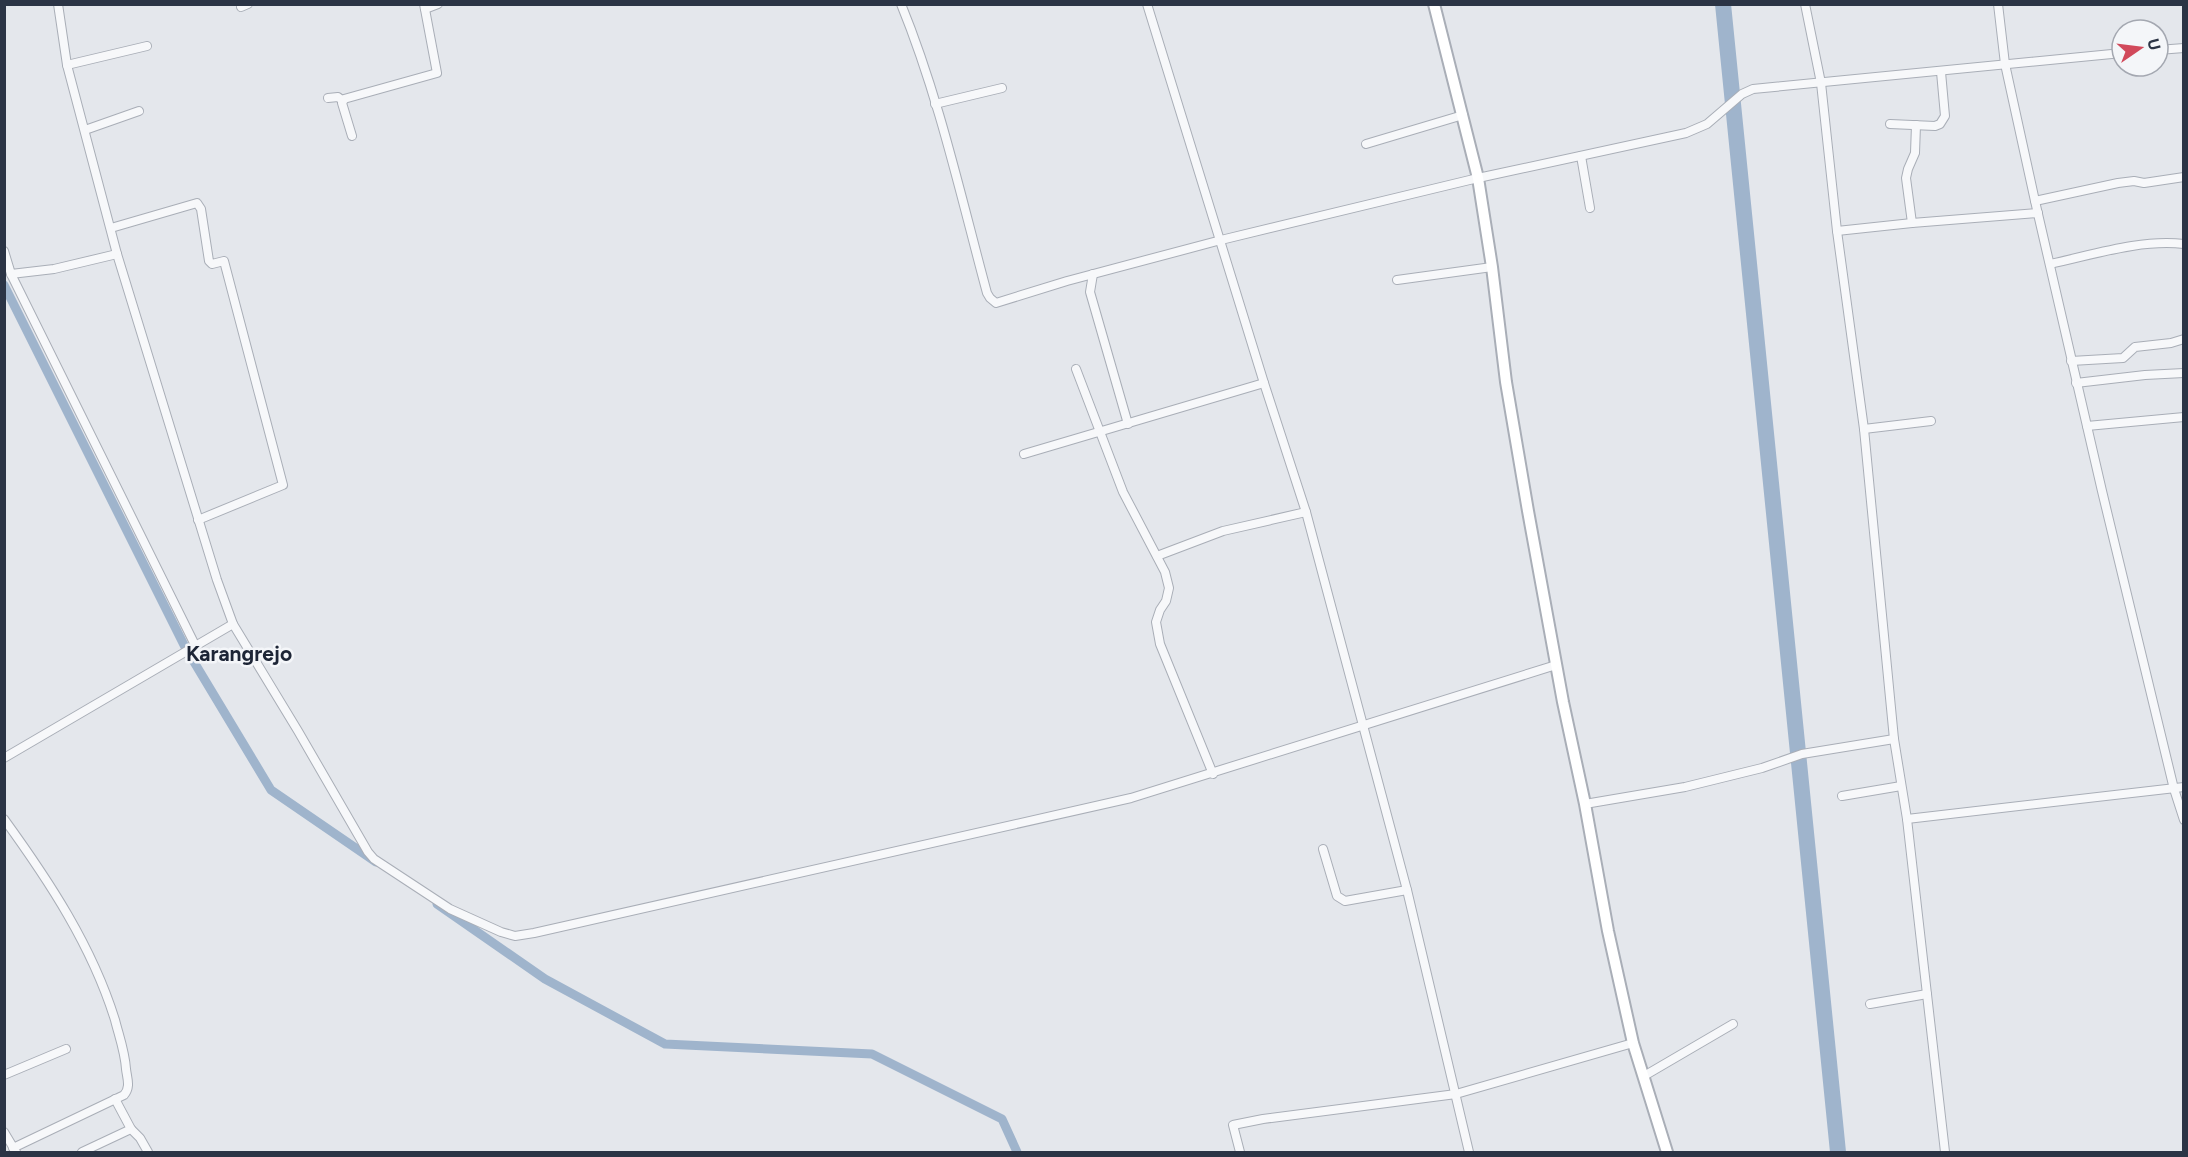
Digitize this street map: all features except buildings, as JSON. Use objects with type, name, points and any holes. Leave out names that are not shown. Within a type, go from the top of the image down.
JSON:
[{"type":"street","points":[[58,4],[67,65],[117,254],[198,520],[234,624],[374,859],[450,909],[501,932],[514,936],[1041,820],[1131,798],[1556,666]]},
{"type":"street","points":[[343,101],[437,73],[424,7],[438,4]]},
{"type":"street","points":[[901,4],[913,33],[935,104],[987,292],[993,302],[1005,302],[1032,291],[1221,240],[1478,177],[1686,134],[1707,124],[1737,98],[1753,89],[2110,54]]},
{"type":"street","points":[[1147,4],[1306,512],[1330,609],[1407,890],[1469,1152]]},
{"type":"street","points":[[1434,4],[1478,177],[1506,382],[1556,666],[1585,804],[1608,932],[1633,1043],[1667,1152]]},
{"type":"street","points":[[1805,4],[1821,83],[1837,231],[1864,429],[1894,739],[1906,819],[1945,1152]]},
{"type":"street","points":[[1998,4],[2005,64],[2076,383],[2174,789],[2184,820]]},
{"type":"street","points":[[67,65],[147,46]]},
{"type":"street","points":[[1890,124],[1935,126],[1944,121],[1941,72]]},
{"type":"street","points":[[935,104],[1002,88]]},
{"type":"street","points":[[328,98],[338,97],[343,101],[352,136]]},
{"type":"street","points":[[85,130],[140,111]]},
{"type":"street","points":[[1366,144],[1463,115]]},
{"type":"street","points":[[1912,223],[1906,178],[1915,153],[1916,125]]},
{"type":"street","points":[[1581,156],[1590,208]]},
{"type":"street","points":[[2035,201],[2128,181],[2144,183],[2183,180]]},
{"type":"street","points":[[111,228],[197,203],[201,208],[209,261],[212,264],[224,261],[283,485],[198,520]]},
{"type":"street","points":[[1837,231],[2038,213]]},
{"type":"street","points":[[2050,264],[2134,245],[2169,242],[2184,244]]},
{"type":"street","points":[[4,252],[11,274],[194,646]]},
{"type":"street","points":[[11,274],[54,269],[117,254]]},
{"type":"street","points":[[1397,280],[1492,267]]},
{"type":"street","points":[[1093,274],[1090,292],[1128,424]]},
{"type":"street","points":[[2071,361],[2113,360],[2127,356],[2135,347],[2171,344],[2184,339]]},
{"type":"street","points":[[1076,369],[1123,492],[1157,556],[1169,588],[1166,601],[1155,622],[1160,644],[1213,774]]},
{"type":"street","points":[[2076,383],[2184,373]]},
{"type":"street","points":[[1024,454],[1264,383]]},
{"type":"street","points":[[2087,426],[2184,417]]},
{"type":"street","points":[[1864,429],[1931,421]]},
{"type":"street","points":[[1157,556],[1223,531],[1306,512]]},
{"type":"street","points":[[4,758],[234,624]]},
{"type":"street","points":[[1585,804],[1685,787],[1740,774],[1802,754],[1894,739]]},
{"type":"street","points":[[1842,796],[1901,786]]},
{"type":"street","points":[[1906,819],[2184,788]]},
{"type":"street","points":[[4,819],[26,849],[77,931],[107,995],[125,1055],[129,1087],[124,1095],[15,1150],[5,1135]]},
{"type":"street","points":[[1323,849],[1337,896],[1345,901],[1407,890]]},
{"type":"street","points":[[1870,1004],[1927,994]]},
{"type":"street","points":[[1644,1076],[1733,1024]]},
{"type":"street","points":[[1240,1152],[1233,1125],[1263,1119],[1456,1094],[1633,1043]]},
{"type":"street","points":[[4,1075],[66,1049]]},
{"type":"street","points":[[115,1099],[131,1129],[140,1138],[148,1152]]},
{"type":"street","points":[[82,1152],[131,1129]]},
{"type":"waterway","points":[[1723,4],[1838,1152]]},
{"type":"waterway","points":[[4,285],[185,647],[271,790],[376,862]]},
{"type":"waterway","points":[[437,904],[545,979],[665,1044],[872,1054],[1002,1119],[1017,1152]]},
{"type":"district","name":"Karangrejo","points":[[239,653]]}]
